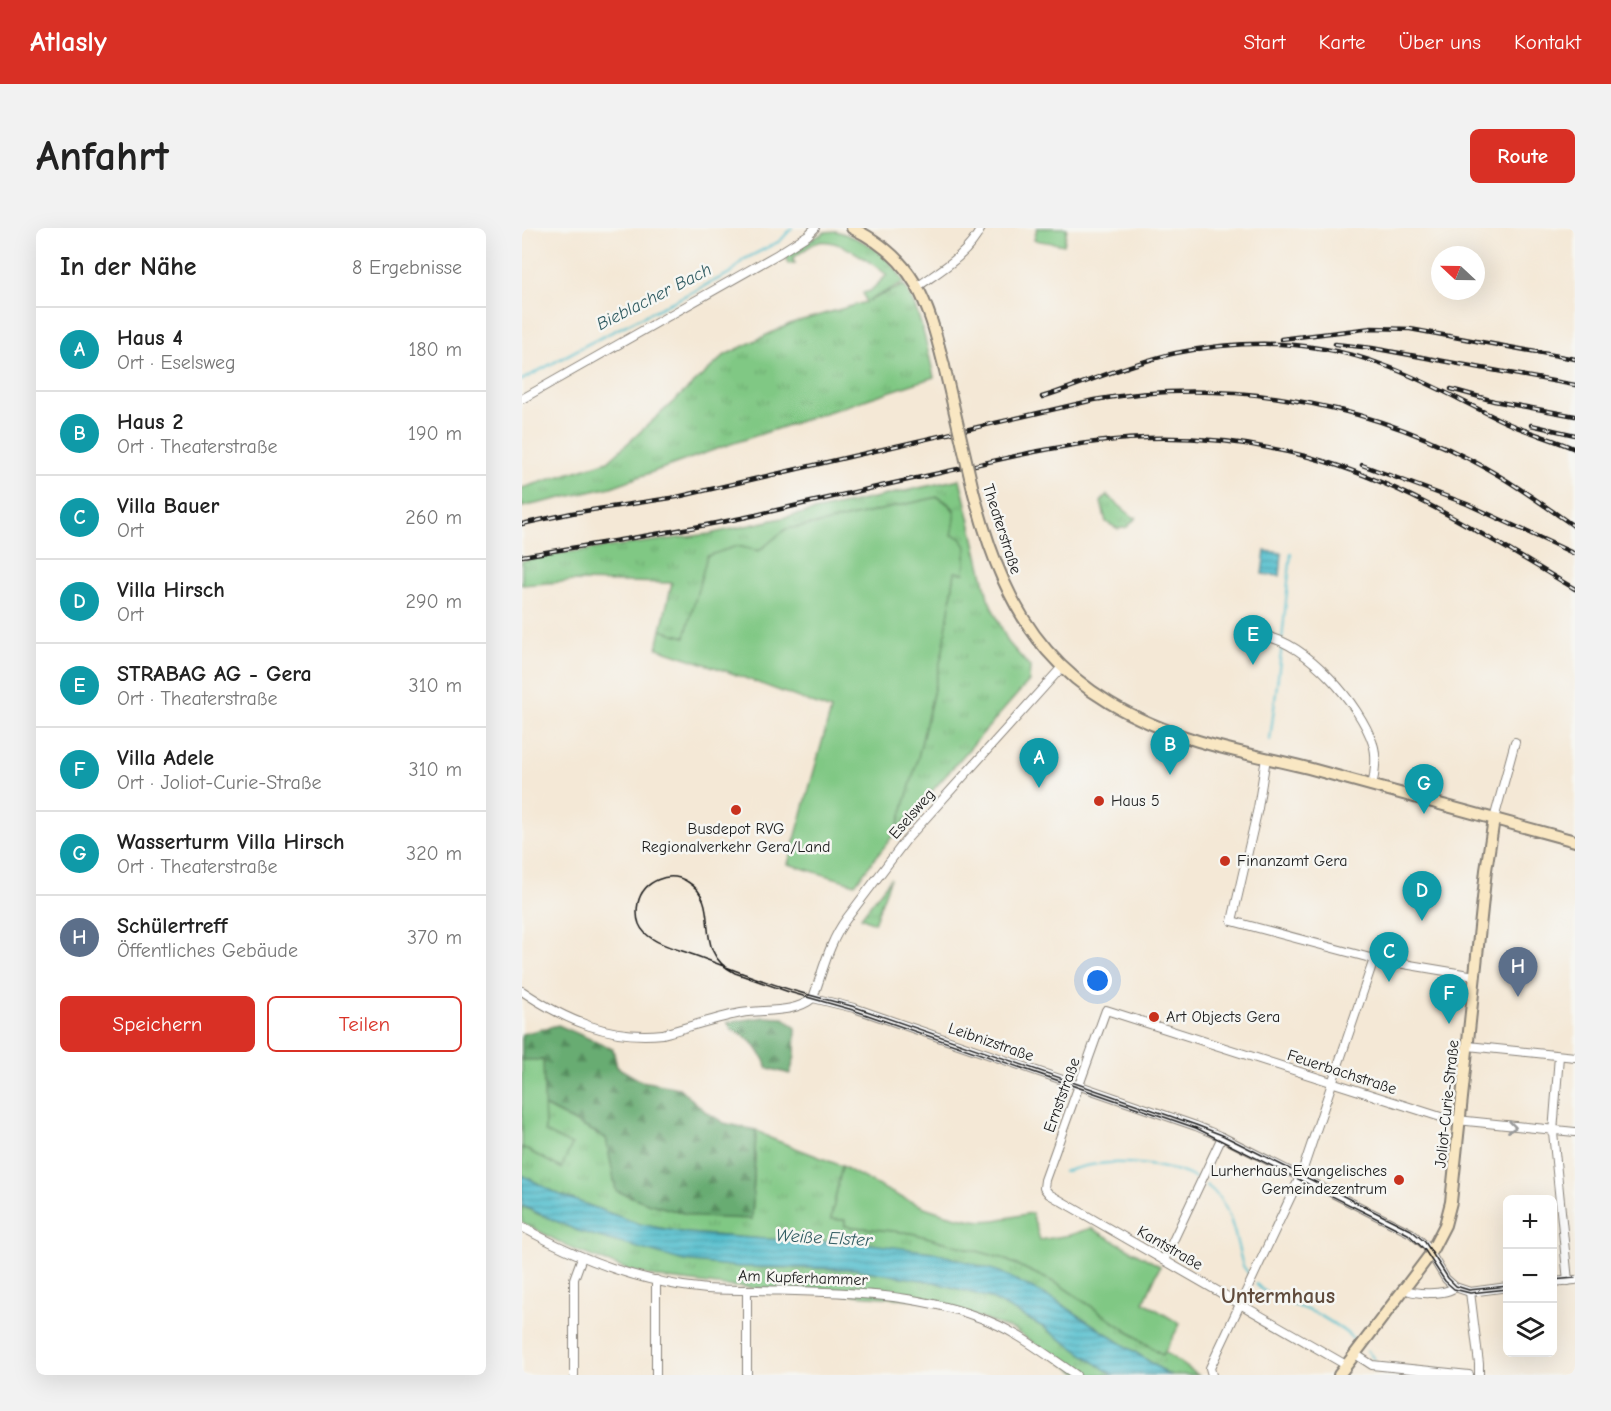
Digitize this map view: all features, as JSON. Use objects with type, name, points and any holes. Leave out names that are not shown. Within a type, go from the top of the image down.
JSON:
[{"type":"main road","name":"Theaterstraße","points":[[852,228],[886,247],[906,268],[917,287],[933,325],[983,527],[1006,588],[1017,610],[1033,633],[1062,667],[1085,687],[1138,718],[1199,741],[1575,841]]},
{"type":"main road","name":"Joliot-Curie-Straße","points":[[1339,1375],[1431,1253],[1448,1215],[1461,1121],[1475,976],[1494,819]]},
{"type":"street","points":[[522,399],[778,254],[815,228]]},
{"type":"street","points":[[917,287],[965,251],[975,240],[981,228]]},
{"type":"street","points":[[1264,636],[1287,643],[1338,686],[1360,719],[1373,745],[1375,777],[1372,786]]},
{"type":"street","name":"Eselsweg","points":[[813,998],[838,929],[906,840],[1062,667]]},
{"type":"street","name":"Joliot-Curie-Straße","points":[[1494,819],[1515,742]]},
{"type":"street","points":[[1266,758],[1258,808],[1232,921],[1374,958],[1475,976]]},
{"type":"street","points":[[1211,1372],[1301,1177],[1374,958]]},
{"type":"street","points":[[522,991],[553,1011],[589,1027],[611,1033],[651,1035],[663,1034],[741,1013],[791,1008],[807,1003],[813,998]]},
{"type":"street","name":"Leibnizstraße","points":[[813,998],[854,1008],[1196,1126],[1221,1137],[1411,1233],[1431,1253],[1446,1279],[1455,1287]]},
{"type":"street","name":"Feuerbachstraße","points":[[1106,1010],[1447,1119],[1553,1132],[1575,1132]]},
{"type":"street","name":"Ernststraße","points":[[1044,1188],[1106,1010]]},
{"type":"street","points":[[1468,1046],[1575,1057]]},
{"type":"street","points":[[1557,1282],[1572,1280],[1553,1132],[1559,1056]]},
{"type":"street","points":[[1164,1260],[1221,1137]]},
{"type":"street","name":"Kantstraße","points":[[1044,1188],[1049,1194],[1346,1365]]},
{"type":"street","name":"Am Kupferhammer","points":[[522,1227],[582,1257],[632,1275],[656,1280],[707,1289],[892,1296],[935,1304],[980,1317],[1015,1334],[1076,1375]]},
{"type":"street","points":[[574,1375],[574,1279],[582,1257]]},
{"type":"street","points":[[656,1280],[656,1375]]},
{"type":"street","points":[[1403,1288],[1408,1291],[1431,1293],[1447,1292],[1455,1287],[1470,1292],[1503,1288]]},
{"type":"street","points":[[747,1290],[747,1375]]},
{"type":"street","points":[[1470,1292],[1479,1375]]},
{"type":"street","points":[[1355,1354],[1372,1365],[1469,1375]]},
{"type":"green space","points":[[1037,228],[1067,228],[1064,245],[1034,240]]},
{"type":"green space","points":[[836,231],[876,249],[898,272],[904,282],[868,301],[904,285],[919,318],[934,377],[722,447],[611,487],[522,507],[522,488],[608,461],[725,355],[792,323],[866,302],[863,293],[870,291],[887,275],[863,257],[843,246],[824,242],[816,243],[792,259],[795,263],[788,264],[786,254],[825,232]]},
{"type":"green space","points":[[960,479],[988,598],[1008,642],[1030,667],[1029,681],[896,832],[931,703],[955,572],[964,573],[953,541],[952,528],[955,510],[938,497],[824,523],[786,529],[759,551],[737,546],[684,637],[661,630],[672,583],[575,581],[522,585],[522,561],[554,554],[709,534]]},
{"type":"green space","points":[[1107,495],[1134,518],[1137,517],[1127,527],[1118,529],[1106,522],[1101,502]]},
{"type":"green space","points":[[938,497],[953,509],[955,517],[952,535],[961,538],[966,547],[964,573],[955,572],[943,650],[916,766],[896,832],[855,884],[788,864],[831,710],[657,648],[661,630],[685,637],[707,556],[737,546],[759,551],[786,529],[824,523]]},
{"type":"green space","points":[[891,878],[874,923],[861,917]]},
{"type":"green space","points":[[764,1017],[784,1018],[796,1028],[795,1056],[790,1074],[768,1068],[754,1044],[731,1029],[728,1022]]},
{"type":"green space","points":[[558,1025],[613,1049],[617,1067],[641,1081],[679,1088],[706,1112],[724,1123],[756,1130],[752,1219],[698,1217],[650,1204],[616,1191],[606,1138],[544,1106],[543,1060],[522,1060],[522,1034]]},
{"type":"green space","points":[[522,1060],[543,1060],[545,1132],[572,1145],[561,1168],[522,1147]]},
{"type":"green space","points":[[544,1106],[752,1219],[756,1130],[770,1138],[842,1166],[831,1219],[845,1220],[845,1226],[912,1233],[1002,1258],[1060,1285],[1162,1355],[1165,1352],[1198,1375],[1170,1375],[1055,1300],[862,1243],[686,1233],[639,1224],[558,1194],[522,1175],[522,1147],[561,1168],[545,1132]]},
{"type":"green space","points":[[842,1166],[905,1199],[955,1217],[988,1221],[1032,1213],[1040,1240],[1070,1235],[1091,1228],[1160,1266],[1144,1302],[1180,1324],[1163,1355],[1060,1285],[1002,1258],[912,1233],[845,1226],[845,1220],[831,1219]]},
{"type":"green space","points":[[522,1206],[540,1215],[739,1267],[855,1269],[934,1282],[990,1298],[1043,1327],[1113,1375],[1080,1375],[1014,1330],[927,1300],[725,1286],[660,1278],[628,1270],[572,1249],[522,1222]]},
{"type":"water","points":[[1265,551],[1282,553],[1280,576],[1262,574]]},
{"type":"water","points":[[522,1175],[558,1194],[639,1224],[686,1233],[862,1243],[933,1252],[1000,1272],[1055,1300],[1170,1375],[1113,1375],[1043,1327],[990,1298],[934,1282],[855,1269],[739,1267],[684,1261],[578,1231],[522,1206]]},
{"type":"waterway","name":"Bieblacher Bach","points":[[522,380],[586,345],[732,272],[743,260],[780,241],[792,228]]},
{"type":"waterway","points":[[1282,639],[1291,553]]},
{"type":"waterway","points":[[1270,740],[1282,645]]},
{"type":"waterway","points":[[1063,1172],[1098,1164],[1131,1163],[1171,1169],[1195,1178]]},
{"type":"waterway","points":[[1206,1185],[1215,1192],[1227,1211],[1243,1266],[1249,1274]]},
{"type":"waterway","points":[[1256,1284],[1277,1298],[1315,1313],[1354,1339]]},
{"type":"waterway","points":[[1367,1350],[1374,1359]]},
{"type":"tram line","points":[[673,877],[688,882],[698,891],[707,914],[709,940],[713,952],[727,967],[662,944],[645,933],[640,926],[637,911],[645,889],[658,880],[673,877]]},
{"type":"tram line","points":[[727,967],[775,985],[855,1007],[1222,1135],[1411,1230],[1425,1242],[1448,1278],[1456,1286],[1469,1290],[1503,1287]]},
{"type":"tram line","points":[[727,967],[735,973],[789,992],[853,1010],[1196,1128],[1408,1234],[1424,1249],[1445,1281],[1454,1289],[1470,1293],[1503,1290]]},
{"type":"tram line","points":[[1557,1280],[1575,1278]]},
{"type":"railway","points":[[1281,339],[1372,328],[1410,329],[1575,359]]},
{"type":"railway","points":[[1042,397],[1176,353],[1228,345],[1281,344],[1333,351],[1399,371],[1507,423],[1575,449]]},
{"type":"railway","points":[[1335,344],[1372,348],[1575,385]]},
{"type":"railway","points":[[1451,389],[1494,401],[1575,416]]},
{"type":"railway","points":[[522,524],[572,513],[677,497],[1094,400],[1142,394],[1191,392],[1239,393],[1287,399],[1382,422],[1427,439],[1485,467],[1575,527]]},
{"type":"railway","points":[[1531,425],[1575,435]]},
{"type":"railway","points":[[522,556],[727,521],[1057,448],[1123,439],[1176,438],[1257,446],[1309,457],[1345,468],[1446,514],[1575,589]]},
{"type":"railway","points":[[1362,465],[1467,504],[1575,554]]},
{"type":"place","name":"STRABAG AG - Gera","points":[[1253,665]]},
{"type":"place","name":"Haus 2","points":[[1170,775]]},
{"type":"place","name":"Haus 4","points":[[1039,788]]},
{"type":"place","name":"Haus 5","points":[[1099,801]]},
{"type":"place","name":"Busdepot RVG Regionalverkehr Gera/Land","points":[[736,810]]},
{"type":"place","name":"Wasserturm Villa Hirsch","points":[[1424,814]]},
{"type":"place","name":"Finanzamt Gera","points":[[1225,861]]},
{"type":"place","name":"Villa Hirsch","points":[[1422,921]]},
{"type":"place","name":"Villa Bauer","points":[[1389,982]]},
{"type":"place","name":"Schülertreff","points":[[1518,997]]},
{"type":"place","name":"Art Objects Gera","points":[[1154,1017]]},
{"type":"place","name":"Villa Adele","points":[[1449,1024]]},
{"type":"place","name":"Lurherhaus Evangelisches Gemeindezentrum","points":[[1399,1180]]},
{"type":"district","name":"Untermhaus","points":[[1278,1296]]},
{"type":"water label","name":"Weiße Elster","points":[[824,1238]]}]
